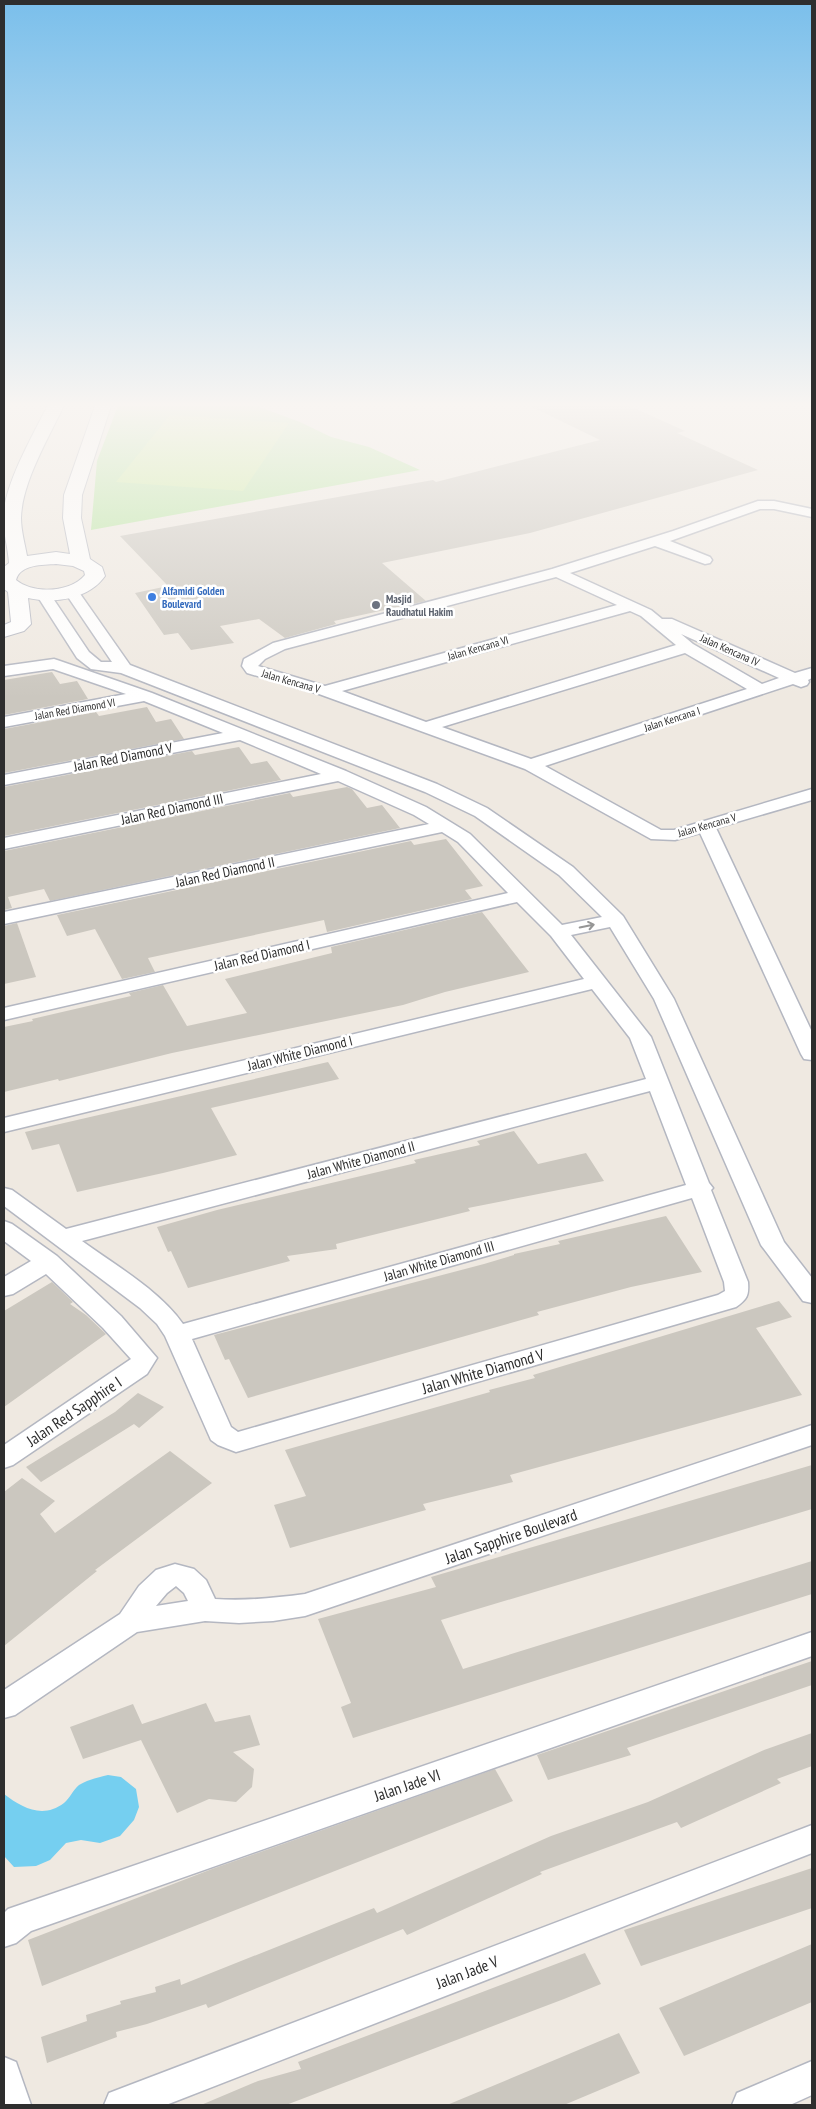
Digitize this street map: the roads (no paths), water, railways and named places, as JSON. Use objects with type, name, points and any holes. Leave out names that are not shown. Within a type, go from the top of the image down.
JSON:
[{"type":"street","points":[[4,631],[21,624],[12,577],[18,546],[12,520],[14,501]]},
{"type":"street","points":[[73,501],[72,518],[81,562]]},
{"type":"street","name":"Jalan Kencana V","points":[[812,513],[767,504],[758,505],[557,572],[279,646],[250,662],[253,670],[325,691],[531,765],[657,835],[675,835],[812,794]]},
{"type":"street","points":[[656,540],[705,560]]},
{"type":"street","points":[[12,577],[30,562],[56,558],[81,562],[93,569],[95,575],[90,583],[71,591],[43,594]]},
{"type":"street","name":"Jalan Kencana IV","points":[[557,572],[796,678],[812,689]]},
{"type":"street","points":[[12,577],[43,594],[83,655],[96,665],[124,668],[431,788],[481,812],[566,871],[620,927],[664,999],[773,1245],[812,1295]]},
{"type":"street","points":[[71,591],[124,668]]},
{"type":"street","name":"Jalan Kencana VI","points":[[325,691],[631,606]]},
{"type":"street","name":"Jalan Kencana IV","points":[[646,613],[687,647],[761,690]]},
{"type":"street","points":[[68,633],[97,629]]},
{"type":"street","points":[[426,727],[687,647]]},
{"type":"street","points":[[4,671],[47,664],[59,665],[146,696],[340,775],[420,811],[464,838],[563,938],[640,1037],[701,1188]]},
{"type":"street","name":"Jalan Kencana I","points":[[531,765],[812,673]]},
{"type":"street","name":"Jalan Red Diamond VI","points":[[4,722],[146,696]]},
{"type":"street","name":"Jalan Red Diamond V","points":[[4,780],[242,735]]},
{"type":"street","name":"Jalan Red Diamond III","points":[[4,844],[340,775]]},
{"type":"street","name":"Jalan Red Diamond II","points":[[4,918],[446,826]]},
{"type":"street","points":[[706,826],[812,1053]]},
{"type":"street","name":"Jalan Red Diamond I","points":[[4,1014],[520,896]]},
{"type":"street","points":[[563,938],[620,927]]},
{"type":"street","name":"Jalan White Diamond I","points":[[4,1125],[597,982]]},
{"type":"street","name":"Jalan White Diamond II","points":[[63,1238],[658,1082]]},
{"type":"street","name":"Jalan White Diamond V","points":[[177,1334],[220,1433],[236,1442],[727,1301],[737,1294],[736,1282],[701,1188]]},
{"type":"street","name":"Jalan White Diamond III","points":[[177,1334],[701,1188]]},
{"type":"street","points":[[4,1195],[149,1302],[166,1318],[177,1334]]},
{"type":"street","points":[[4,1229],[48,1262],[4,1288]]},
{"type":"street","name":"Jalan Red Sapphire I","points":[[4,1458],[138,1368],[144,1358],[112,1322],[48,1262]]},
{"type":"street","name":"Jalan Sapphire Boulevard","points":[[130,1622],[205,1610],[256,1611],[305,1605],[812,1435]]},
{"type":"street","name":"Jalan Sapphire Boulevard","points":[[4,1706],[130,1622],[158,1584],[168,1576],[179,1575],[195,1586],[205,1610]]},
{"type":"street","name":"Jalan Jade VI","points":[[4,1932],[20,1920],[812,1644]]},
{"type":"street","name":"Jalan Jade V","points":[[122,2105],[812,1839]]},
{"type":"street","points":[[4,2074],[13,2105]]},
{"type":"street","points":[[750,2105],[812,2078]]},
{"type":"water","points":[[108,1775],[121,1777],[136,1789],[139,1807],[134,1820],[120,1836],[100,1843],[81,1840],[66,1843],[50,1860],[36,1866],[14,1867],[4,1856],[4,1794],[18,1804],[33,1810],[48,1810],[64,1803],[79,1785]]},
{"type":"place","name":"Alfamidi Golden Boulevard","points":[[152,597]]},
{"type":"place","name":"Masjid Raudhatul Hakim","points":[[376,605]]}]
